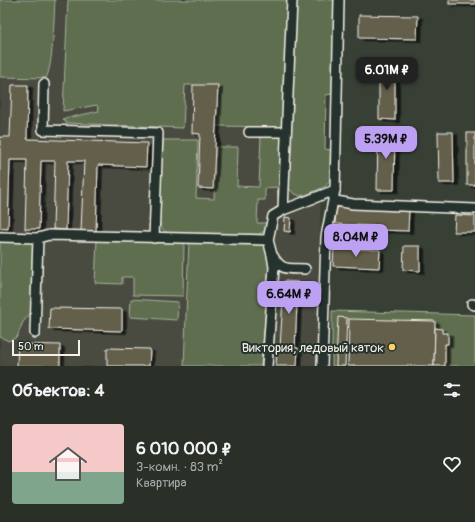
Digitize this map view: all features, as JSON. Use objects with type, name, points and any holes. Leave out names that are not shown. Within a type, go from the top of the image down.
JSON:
[{"type":"street","points":[[284,210],[292,0]]},
{"type":"street","points":[[322,366],[326,237],[334,194],[339,0]]},
{"type":"street","points":[[44,84],[43,130],[158,133],[154,238]]},
{"type":"street","points":[[249,132],[286,132]]},
{"type":"street","points":[[334,194],[336,201],[353,204],[475,209]]},
{"type":"street","points":[[267,366],[274,267],[268,240],[273,216],[284,210],[334,194]]},
{"type":"street","points":[[0,237],[38,238],[49,235],[268,240]]},
{"type":"street","points":[[34,333],[38,238]]},
{"type":"street","points":[[272,255],[282,268],[305,270]]},
{"type":"shaded area","points":[[0,0],[326,0],[316,366],[0,366]]},
{"type":"green space","points":[[0,0],[55,0],[52,53],[46,78],[0,77]]},
{"type":"green space","points":[[68,0],[289,0],[284,126],[216,126],[193,85],[185,85],[183,128],[66,123],[63,119],[99,111],[97,105],[63,111]]},
{"type":"green space","points":[[296,0],[335,0],[333,94],[326,95],[325,149],[331,150],[330,180],[326,186],[306,195],[300,196],[293,193],[287,182],[291,150]]},
{"type":"green space","points":[[261,135],[284,136],[281,196],[279,207],[277,187],[265,188],[265,200],[258,200],[257,223],[268,223],[267,230],[257,235],[171,234],[163,229],[159,221],[160,161],[162,161],[163,140],[198,140],[196,198],[214,199],[216,147],[238,147],[237,186],[259,187]]},
{"type":"green space","points":[[0,239],[36,240],[33,311],[23,322],[17,337],[9,341],[0,337]]},
{"type":"green space","points":[[97,239],[184,242],[183,296],[133,295],[133,277],[122,277],[122,284],[95,283]]},
{"type":"green space","points":[[189,241],[265,244],[270,260],[261,366],[184,366]]},
{"type":"green space","points":[[131,299],[178,302],[177,320],[130,317]]},
{"type":"green space","points":[[332,311],[475,315],[475,366],[332,366]]},
{"type":"building","points":[[449,0],[475,0],[475,4],[449,4]]},
{"type":"building","points":[[359,15],[418,16],[417,39],[359,38]]},
{"type":"building","points":[[379,63],[395,63],[395,120],[379,119]]},
{"type":"building","points":[[12,85],[28,85],[27,139],[147,143],[146,167],[98,165],[96,232],[81,231],[84,161],[68,161],[66,230],[53,229],[55,161],[41,161],[39,229],[25,229],[27,160],[10,160],[8,229],[0,228],[0,137],[10,137]]},
{"type":"building","points":[[193,85],[218,85],[213,189],[198,188],[200,134],[192,133]]},
{"type":"building","points":[[378,131],[395,131],[394,190],[377,190]]},
{"type":"building","points":[[438,132],[453,132],[454,183],[439,183]]},
{"type":"building","points":[[467,133],[475,133],[475,185],[467,185]]},
{"type":"building","points":[[336,207],[409,210],[408,231],[377,230],[377,226],[335,224]]},
{"type":"building","points":[[455,215],[475,216],[475,232],[454,232]]},
{"type":"building","points":[[285,217],[291,218],[290,232],[284,231]]},
{"type":"building","points":[[404,246],[420,246],[420,271],[403,270]]},
{"type":"building","points":[[334,248],[380,250],[379,268],[333,266]]},
{"type":"building","points":[[284,281],[298,282],[295,348],[280,348]]},
{"type":"building","points":[[50,308],[122,309],[122,331],[49,329]]},
{"type":"building","points":[[338,317],[347,318],[345,366],[336,366]]},
{"type":"building","name":"Виктория, ледовый каток","points":[[349,319],[435,321],[434,366],[348,366]]},
{"type":"building","points":[[435,328],[442,329],[442,333],[448,333],[448,344],[445,344],[445,366],[434,366]]},
{"type":"building","points":[[18,344],[60,345],[60,366],[17,366]]},
{"type":"building","points":[[277,347],[298,348],[297,366],[276,366]]},
{"type":"building","points":[[107,348],[150,349],[149,366],[107,366]]},
{"type":"place","name":"Виктория, ледовый каток","points":[[392,347]]}]
